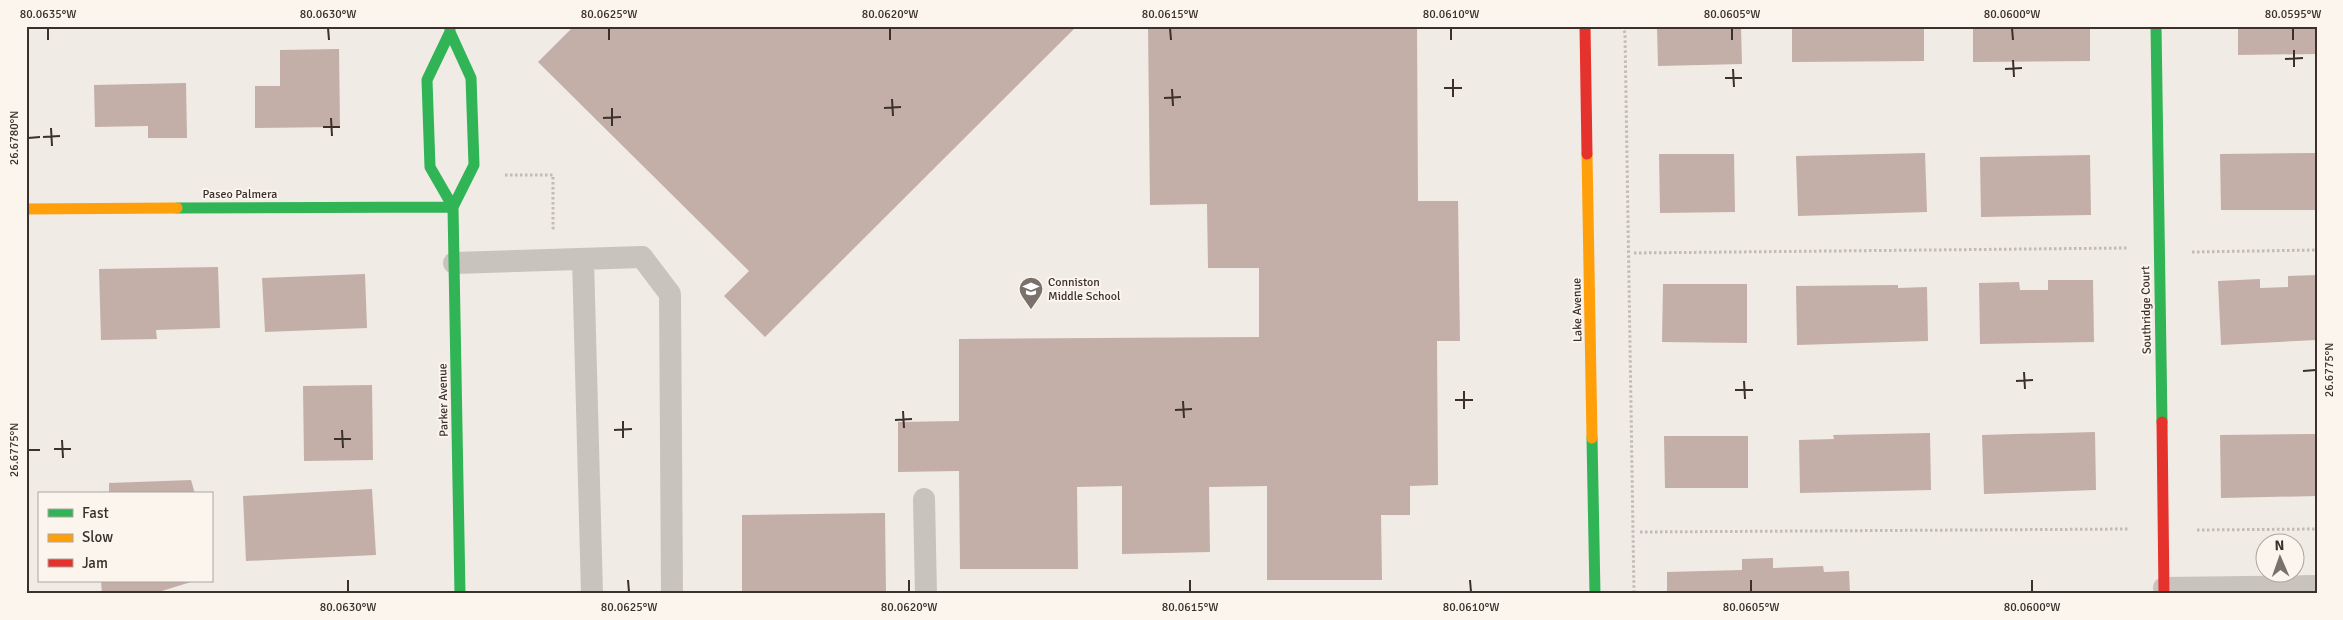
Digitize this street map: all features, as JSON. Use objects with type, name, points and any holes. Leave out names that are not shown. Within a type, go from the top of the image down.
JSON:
[{"type":"street","name":"Lake Avenue","points":[[1585,26],[1595,594]]},
{"type":"street","name":"Southridge Court","points":[[2156,26],[2164,591]]},
{"type":"street","name":"Parker Avenue","points":[[452,28],[427,80],[430,167],[453,206]]},
{"type":"street","name":"Parker Avenue","points":[[452,28],[471,78],[474,164],[453,206],[460,594]]},
{"type":"street","name":"Paseo Palmera","points":[[26,209],[453,206]]},
{"type":"lane","points":[[454,263],[642,257],[670,294],[672,594]]},
{"type":"lane","points":[[583,259],[592,594]]},
{"type":"lane","points":[[924,499],[926,594]]},
{"type":"lane","points":[[2164,591],[2317,586]]},
{"type":"path","points":[[1622,26],[1625,33],[1634,594]]},
{"type":"path","points":[[1634,253],[2132,248]]},
{"type":"path","points":[[2189,252],[2317,250]]},
{"type":"path","points":[[1640,532],[2137,529]]},
{"type":"path","points":[[2191,530],[2317,529]]},
{"type":"building","points":[[91,26],[166,26],[166,28],[91,29]]},
{"type":"building","points":[[574,26],[1077,26],[765,337],[724,296],[749,271],[538,62]]},
{"type":"building","points":[[1148,26],[1417,26],[1418,201],[1458,201],[1460,341],[1437,341],[1438,485],[1410,486],[1410,515],[1381,515],[1382,580],[1267,580],[1267,486],[1209,487],[1210,552],[1122,554],[1122,486],[1077,487],[1078,569],[960,569],[959,471],[898,472],[898,422],[959,421],[959,339],[1259,337],[1259,268],[1208,268],[1207,204],[1150,205]]},
{"type":"building","points":[[1657,26],[1741,26],[1742,64],[1658,66]]},
{"type":"building","points":[[1792,26],[1924,26],[1924,61],[1792,62]]},
{"type":"building","points":[[1973,26],[2090,26],[2090,61],[1973,62]]},
{"type":"building","points":[[2238,26],[2317,26],[2317,54],[2238,55]]},
{"type":"building","points":[[339,49],[340,127],[255,128],[255,86],[280,86],[280,50]]},
{"type":"building","points":[[186,83],[187,138],[148,138],[148,126],[95,127],[94,85]]},
{"type":"building","points":[[1925,153],[1927,212],[1798,216],[1796,156]]},
{"type":"building","points":[[2317,153],[2317,210],[2221,210],[2220,154]]},
{"type":"building","points":[[1659,154],[1734,154],[1735,212],[1660,213]]},
{"type":"building","points":[[2090,155],[2091,215],[1981,217],[1980,157]]},
{"type":"building","points":[[218,267],[220,328],[156,330],[157,339],[101,340],[99,269]]},
{"type":"building","points":[[365,274],[367,328],[265,332],[262,278]]},
{"type":"building","points":[[2317,275],[2317,340],[2221,345],[2218,281],[2260,279],[2260,288],[2288,287],[2288,276]]},
{"type":"building","points":[[2048,280],[2093,280],[2094,342],[1980,344],[1979,283],[2019,282],[2020,290],[2048,290]]},
{"type":"building","points":[[1663,284],[1747,284],[1747,343],[1662,342]]},
{"type":"building","points":[[1898,285],[1898,288],[1927,287],[1928,341],[1797,345],[1796,286]]},
{"type":"building","points":[[372,385],[373,460],[304,461],[303,386]]},
{"type":"building","points":[[2095,432],[2096,490],[1984,494],[1982,435]]},
{"type":"building","points":[[1930,433],[1931,490],[1800,493],[1799,440],[1834,439],[1833,435]]},
{"type":"building","points":[[2317,434],[2317,496],[2221,498],[2220,435]]},
{"type":"building","points":[[1664,436],[1748,436],[1748,488],[1665,488]]},
{"type":"building","points":[[191,480],[194,492],[109,492],[109,483]]},
{"type":"building","points":[[372,489],[376,555],[246,561],[243,496]]},
{"type":"building","points":[[885,513],[886,594],[742,594],[742,515]]},
{"type":"building","points":[[1773,558],[1773,568],[1823,566],[1824,572],[1849,571],[1850,594],[1667,594],[1667,572],[1742,570],[1742,559]]},
{"type":"building","points":[[101,582],[191,582],[152,594],[102,594]]},
{"type":"traffic: fast","points":[[450,26],[450,32],[471,78],[474,165],[453,207],[460,594]]},
{"type":"traffic: fast","points":[[2156,26],[2162,422]]},
{"type":"traffic: fast","points":[[450,32],[427,80],[430,167],[453,207]]},
{"type":"traffic: fast","points":[[177,208],[453,207]]},
{"type":"traffic: fast","points":[[1592,438],[1595,594]]},
{"type":"traffic: slow","points":[[1587,154],[1592,438]]},
{"type":"traffic: slow","points":[[26,209],[177,208]]},
{"type":"traffic: jam","points":[[1585,26],[1587,154]]},
{"type":"traffic: jam","points":[[2162,422],[2164,594]]},
{"type":"place","name":"Conniston Middle School","points":[[1031,310]]}]
